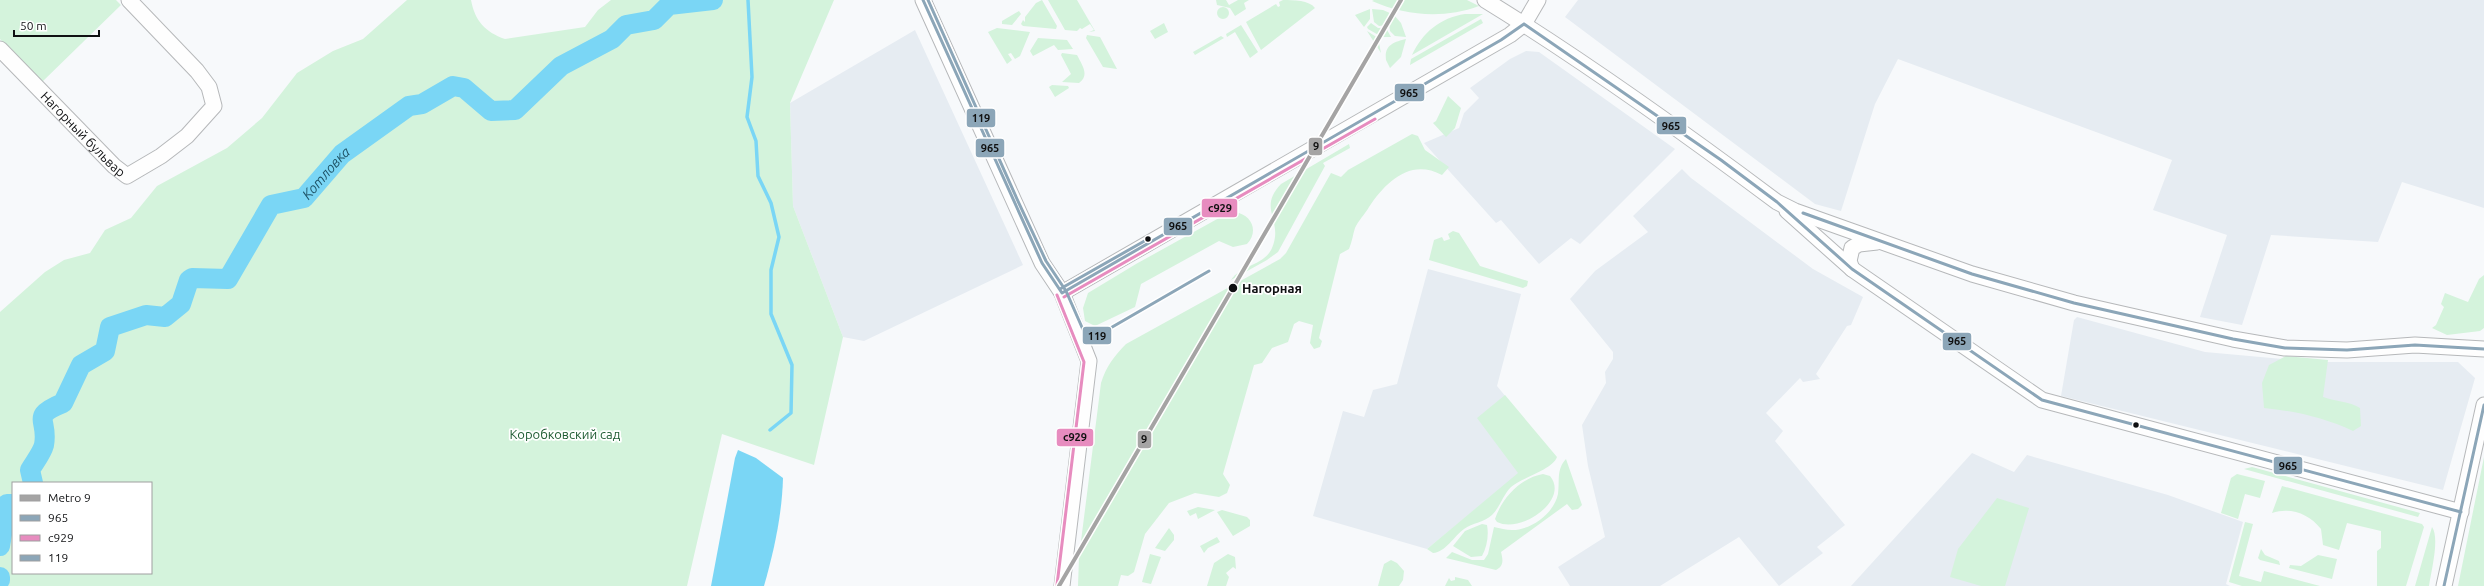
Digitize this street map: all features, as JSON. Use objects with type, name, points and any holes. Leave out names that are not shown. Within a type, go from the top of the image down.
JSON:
[{"type":"street","name":"Нагорный бульвар","points":[[0,49],[114,166],[127,176],[161,156],[187,136],[214,106],[209,87],[197,71],[130,0]]},
{"type":"street","points":[[923,0],[1042,263],[1062,293],[1089,361],[1062,586]]},
{"type":"street","points":[[1485,0],[1524,24],[1688,136],[1777,202],[1852,269],[2042,400],[2460,512]]},
{"type":"street","points":[[1062,293],[1500,40],[1524,24],[1538,0]]},
{"type":"street","points":[[1777,202],[1795,211],[1972,274],[2074,303],[2233,339],[2285,348],[2347,350],[2415,345],[2484,349]]},
{"type":"street","points":[[1852,269],[1849,261],[1852,248],[1869,241],[1882,242]]},
{"type":"street","points":[[2444,586],[2484,406]]},
{"type":"shaded area","points":[[1578,0],[2484,0],[2484,208],[2402,182],[2378,242],[2271,235],[2242,325],[2200,317],[2227,235],[2153,210],[2172,160],[1898,59],[1875,104],[1841,211],[1815,204],[1565,17]]},
{"type":"shaded area","points":[[915,30],[1023,265],[864,341],[843,337],[793,206],[790,103]]},
{"type":"shaded area","points":[[1526,51],[1539,52],[1675,149],[1580,244],[1571,238],[1539,264],[1501,220],[1496,223],[1424,143],[1459,128],[1464,113],[1479,98],[1470,88],[1510,59]]},
{"type":"shaded area","points":[[1682,169],[1691,178],[1813,269],[1863,297],[1851,325],[1847,326],[1816,374],[1820,379],[1803,382],[1800,378],[1766,413],[1783,431],[1775,441],[1845,525],[1817,547],[1823,553],[1779,586],[1739,537],[1660,586],[1570,586],[1558,567],[1605,537],[1588,466],[1582,425],[1606,383],[1605,372],[1613,359],[1613,352],[1570,299],[1595,271],[1648,232],[1633,216]]},
{"type":"shaded area","points":[[1428,269],[1521,294],[1497,386],[1549,449],[1427,549],[1313,516],[1343,411],[1364,417],[1373,390],[1397,384]]},
{"type":"shaded area","points":[[2077,317],[2205,352],[2317,362],[2458,362],[2475,378],[2443,490],[2061,396],[2074,320]]},
{"type":"shaded area","points":[[1972,453],[2014,472],[2027,455],[2168,495],[2243,522],[2226,584],[2230,586],[1851,586]]},
{"type":"green space","points":[[0,0],[116,0],[121,5],[41,83],[0,39]]},
{"type":"green space","name":"Коробковский сад","points":[[407,0],[471,0],[475,14],[482,25],[492,33],[505,39],[585,27],[598,10],[611,0],[834,0],[790,103],[793,206],[843,337],[814,465],[722,434],[687,586],[0,586],[3,578],[0,576],[0,312],[45,272],[64,260],[90,253],[105,230],[131,218],[157,186],[227,148],[262,118],[297,73],[333,51],[363,39]]},
{"type":"green space","points":[[1042,0],[1057,26],[1056,29],[1023,26],[1021,24],[1023,20],[1025,22],[1025,17],[1036,3]]},
{"type":"green space","points":[[1048,0],[1077,0],[1095,31],[1089,32],[1094,30],[1090,24],[1082,29],[1080,28],[1077,31],[1065,30]]},
{"type":"green space","points":[[1216,0],[1226,0],[1229,5],[1238,0],[1249,0],[1244,3],[1246,9],[1235,16],[1230,8],[1217,5]]},
{"type":"green space","points":[[1283,0],[1296,0],[1309,3],[1315,8],[1261,50],[1246,22],[1276,4],[1278,7],[1280,6],[1279,2]]},
{"type":"green space","points":[[1467,0],[1479,6],[1452,13],[1425,14],[1398,10],[1372,1]]},
{"type":"green space","points":[[1221,7],[1225,7],[1229,13],[1225,19],[1221,19],[1217,15],[1217,11]]},
{"type":"green space","points":[[1370,9],[1370,19],[1364,27],[1355,15]]},
{"type":"green space","points":[[1372,9],[1383,10],[1392,14],[1386,25],[1379,26],[1374,22]]},
{"type":"green space","points":[[1019,11],[1021,14],[1012,25],[1002,24],[1002,21]]},
{"type":"green space","points":[[1465,14],[1483,14],[1412,55],[1421,39],[1433,27],[1448,19]]},
{"type":"green space","points":[[1394,15],[1401,23],[1406,37],[1395,36],[1390,31],[1389,24]]},
{"type":"green space","points":[[1481,19],[1483,23],[1410,65],[1411,59]]},
{"type":"green space","points":[[1164,23],[1168,32],[1155,39],[1150,31]]},
{"type":"green space","points":[[1371,23],[1378,28],[1386,28],[1391,37],[1382,37],[1368,29],[1367,27]]},
{"type":"green space","points":[[1241,25],[1258,52],[1250,58],[1235,32],[1227,37],[1226,34]]},
{"type":"green space","points":[[997,28],[1030,32],[1020,56],[1015,59],[1011,53],[1008,54],[1012,60],[1007,64],[988,32]]},
{"type":"green space","points":[[1367,31],[1378,38],[1381,53]]},
{"type":"green space","points":[[1087,35],[1100,37],[1117,69],[1103,67],[1086,38]]},
{"type":"green space","points":[[1221,36],[1224,38],[1195,55],[1193,52]]},
{"type":"green space","points":[[1038,38],[1067,40],[1073,49],[1058,50],[1054,45],[1033,56],[1030,51]]},
{"type":"green space","points":[[1406,39],[1401,57],[1390,68],[1386,60],[1388,48],[1398,41]]},
{"type":"green space","points":[[1062,53],[1077,55],[1085,73],[1084,77],[1079,83],[1062,82],[1071,74],[1061,55]]},
{"type":"green space","points":[[1052,85],[1068,86],[1069,88],[1055,97],[1049,87]]},
{"type":"green space","points":[[1448,96],[1461,108],[1455,128],[1446,137],[1433,123],[1436,121]]},
{"type":"green space","points":[[1412,134],[1418,136],[1425,150],[1449,167],[1442,175],[1430,170],[1419,169],[1400,175],[1383,189],[1369,207],[1355,228],[1349,249],[1340,254],[1319,338],[1322,341],[1320,347],[1314,349],[1310,343],[1313,325],[1299,321],[1294,324],[1288,342],[1272,348],[1262,363],[1254,365],[1223,474],[1230,485],[1227,493],[1219,497],[1195,493],[1169,503],[1145,534],[1134,572],[1128,576],[1121,575],[1118,586],[1078,586],[1079,557],[1101,383],[1105,372],[1114,357],[1126,344],[1280,259],[1286,253],[1331,173],[1341,177],[1348,170]]},
{"type":"green space","points":[[1349,144],[1350,148],[1323,163],[1325,166],[1278,252],[1267,260],[1231,280],[1235,275],[1259,262],[1269,254],[1275,238],[1271,201],[1274,193],[1281,184]]},
{"type":"green space","points":[[1235,212],[1246,216],[1252,224],[1253,234],[1247,244],[1233,247],[1219,241],[1141,284],[1135,307],[1095,326],[1085,321],[1083,308],[1088,293],[1136,264],[1228,213]]},
{"type":"green space","points":[[1453,231],[1459,233],[1480,266],[1528,281],[1527,286],[1523,288],[1429,260],[1434,240],[1442,237],[1444,241],[1450,239],[1448,234]]},
{"type":"green space","points":[[2484,275],[2484,328],[2480,331],[2447,335],[2432,328],[2436,325],[2444,307],[2441,304],[2445,293],[2468,302],[2479,279]]},
{"type":"green space","points":[[2286,356],[2328,360],[2323,397],[2351,404],[2360,408],[2361,426],[2353,431],[2332,422],[2310,416],[2264,408],[2262,383],[2269,365]]},
{"type":"green space","points":[[1505,395],[1557,457],[1554,462],[1543,470],[1511,487],[1492,515],[1464,529],[1446,547],[1433,553],[1427,549],[1518,473],[1477,418]]},
{"type":"green space","points":[[2484,457],[2484,586],[2458,586]]},
{"type":"green space","points":[[1566,459],[1582,505],[1578,509],[1572,510],[1567,504],[1501,552],[1502,562],[1500,567],[1496,570],[1446,558],[1452,552],[1472,560],[1484,560],[1488,554],[1494,527],[1510,530],[1520,529],[1534,524],[1541,519],[1552,508],[1556,501],[1559,475],[1561,467]]},
{"type":"green space","points":[[2252,467],[2420,513],[2418,517],[2244,469]]},
{"type":"green space","points":[[1543,474],[1550,476],[1554,485],[1554,495],[1548,504],[1530,519],[1518,523],[1507,524],[1497,522],[1495,519],[1498,511],[1513,490],[1527,480]]},
{"type":"green space","points":[[2237,474],[2265,481],[2260,498],[2245,494],[2238,519],[2221,513],[2231,478]]},
{"type":"green space","points":[[2282,486],[2422,524],[2424,527],[2406,586],[2377,586],[2377,551],[2381,548],[2381,531],[2347,523],[2339,550],[2323,545],[2321,529],[2311,519],[2293,511],[2279,511],[2272,513]]},
{"type":"green space","points":[[1997,498],[2029,508],[2005,586],[1981,586],[1950,577],[1958,549]]},
{"type":"green space","points":[[1198,507],[1215,510],[1198,519],[1196,513],[1190,516],[1187,511]]},
{"type":"green space","points":[[1222,510],[1247,517],[1250,520],[1250,526],[1233,536],[1217,512]]},
{"type":"green space","points":[[2245,522],[2253,524],[2239,576],[2261,582],[2264,571],[2320,586],[2242,586],[2229,582]]},
{"type":"green space","points":[[1482,524],[1487,525],[1488,537],[1482,556],[1471,557],[1453,546],[1465,531]]},
{"type":"green space","points":[[2432,527],[2434,532],[2435,547],[2429,586],[2415,586]]},
{"type":"green space","points":[[1169,528],[1174,535],[1174,540],[1165,551],[1155,548]]},
{"type":"green space","points":[[1217,537],[1220,542],[1208,548],[1204,553],[1200,546]]},
{"type":"green space","points":[[2261,549],[2265,555],[2279,561],[2280,565],[2260,560],[2258,558]]},
{"type":"green space","points":[[1150,554],[1161,557],[1151,584],[1142,582]]},
{"type":"green space","points":[[1228,554],[1235,557],[1236,569],[1233,567],[1226,573],[1229,577],[1226,586],[1207,586],[1214,563]]},
{"type":"green space","points":[[2318,555],[2337,559],[2332,579],[2289,568],[2290,565],[2301,566]]},
{"type":"green space","points":[[1391,560],[1397,563],[1404,571],[1403,580],[1399,586],[1378,586],[1384,564]]},
{"type":"green space","points":[[1455,577],[1468,580],[1472,586],[1445,586],[1449,578],[1451,581],[1455,580]]},
{"type":"water","points":[[738,450],[756,458],[783,478],[777,533],[764,586],[711,586],[735,458]]},
{"type":"waterway","name":"Котловка","points":[[33,482],[30,470],[40,455],[44,445],[45,436],[43,416],[46,412],[63,403],[81,365],[105,351],[110,327],[146,315],[165,317],[181,304],[189,280],[192,278],[228,279],[271,205],[304,198],[342,154],[409,106],[422,104],[453,86],[464,88],[491,111],[515,110],[561,66],[612,39],[626,25],[654,20],[669,5],[713,0]]},
{"type":"waterway","points":[[748,0],[752,77],[747,117],[756,141],[758,176],[771,203],[779,237],[771,270],[771,314],[792,365],[791,413],[770,430]]},
{"type":"waterway","name":"Котловка","points":[[0,546],[4,522],[1,510],[7,504],[12,504]]},
{"type":"metro line","name":"9","points":[[1059,586],[1401,0]]},
{"type":"transit line","name":"965","points":[[923,0],[1042,263],[1062,293]]},
{"type":"transit line","name":"119","points":[[928,0],[1046,261],[1066,291],[1088,341],[1209,271]]},
{"type":"transit line","name":"965","points":[[1524,24],[1721,160],[1777,202],[1852,269],[2042,400],[2461,512]]},
{"type":"transit line","name":"965","points":[[1062,293],[1501,40],[1524,24]]},
{"type":"transit line","name":"с929","points":[[1064,297],[1375,119]]},
{"type":"transit line","name":"965","points":[[1803,213],[1972,274],[2074,303],[2233,339],[2285,348],[2347,350],[2415,345],[2484,349]]},
{"type":"transit line","name":"119","points":[[1060,289],[1148,239]]},
{"type":"transit line","name":"с929","points":[[1057,295],[1084,362],[1057,585]]},
{"type":"transit line","name":"965","points":[[2444,586],[2484,405]]},
{"type":"place","name":"Нагорная","points":[[1233,288]]}]
